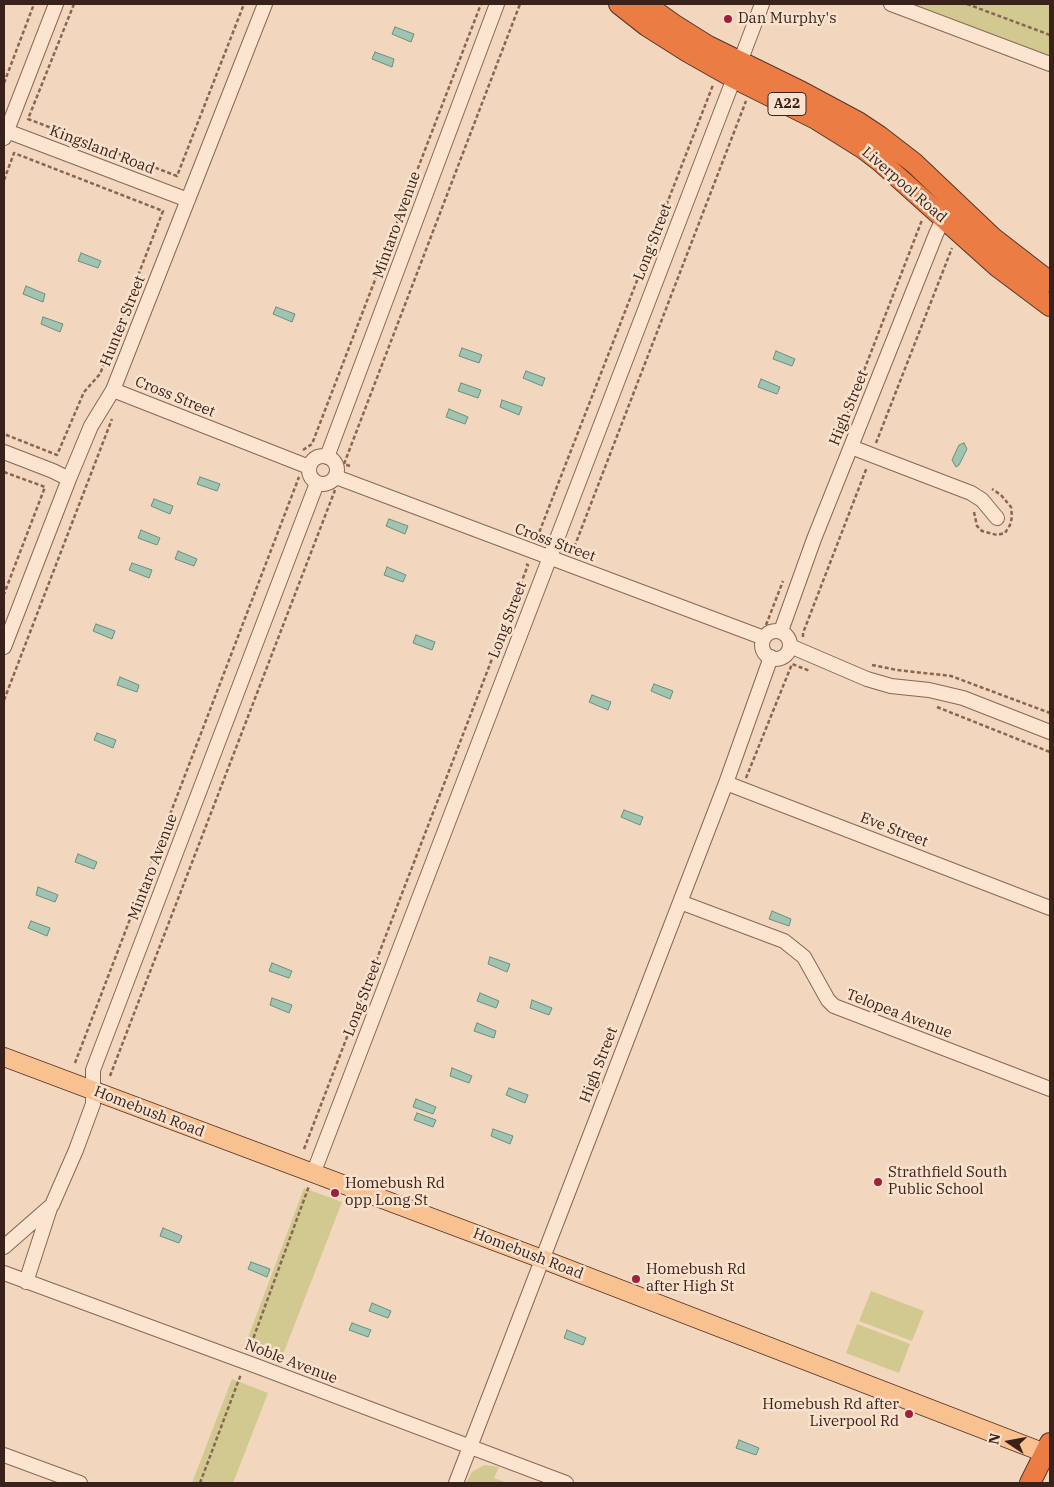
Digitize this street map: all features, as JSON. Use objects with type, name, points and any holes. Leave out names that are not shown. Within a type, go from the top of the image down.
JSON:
[{"type":"highway","name":"Liverpool Road","points":[[619,4],[631,15],[661,35],[858,122],[902,152],[954,199],[993,238],[1050,282]]},
{"type":"highway","name":"Liverpool Road","points":[[645,4],[708,46],[737,70],[845,136],[881,162],[998,267],[1050,306]]},
{"type":"highway","points":[[1030,1483],[1049,1450]]},
{"type":"main road","name":"Homebush Road","points":[[4,1057],[1049,1450]]},
{"type":"street","points":[[5,133],[56,4]]},
{"type":"street","name":"Hunter Street","points":[[4,647],[91,426],[113,390],[265,4]]},
{"type":"street","name":"Mintaro Avenue","points":[[328,457],[497,4]]},
{"type":"street","name":"Long Street","points":[[313,1174],[762,4]]},
{"type":"street","points":[[891,4],[1050,64]]},
{"type":"street","name":"Kingsland Road","points":[[5,133],[188,200]]},
{"type":"street","name":"High Street","points":[[781,631],[814,539],[944,219],[954,199]]},
{"type":"street","name":"Cross Street","points":[[113,390],[309,468]]},
{"type":"street","points":[[851,447],[971,493],[982,500],[997,518]]},
{"type":"street","points":[[4,452],[69,479]]},
{"type":"street","points":[[318,457],[328,457],[337,467],[336,477],[325,484],[317,483],[310,477],[309,468],[311,463],[318,457]]},
{"type":"street","name":"Cross Street","points":[[336,477],[549,558],[765,632]]},
{"type":"street","name":"Mintaro Avenue","points":[[4,1247],[52,1205],[76,1150],[93,1104],[91,1090],[93,1070],[317,483]]},
{"type":"street","points":[[781,631],[788,637],[789,651],[782,658],[770,657],[764,650],[762,646],[765,632],[781,631]]},
{"type":"street","points":[[790,646],[867,679],[891,686],[929,690],[963,698],[1050,732]]},
{"type":"street","name":"High Street","points":[[456,1483],[726,783],[770,657]]},
{"type":"street","name":"Eve Street","points":[[726,783],[1050,908]]},
{"type":"street","name":"Telopea Avenue","points":[[680,902],[778,939],[790,946],[804,957],[828,1000],[834,1006],[1050,1089]]},
{"type":"street","points":[[26,1282],[52,1205]]},
{"type":"street","name":"Noble Avenue","points":[[4,1274],[245,1362],[566,1483]]},
{"type":"street","points":[[4,1455],[80,1483]]},
{"type":"path","points":[[4,83],[34,4]]},
{"type":"path","points":[[74,4],[28,119],[177,176],[244,4]]},
{"type":"path","points":[[302,451],[312,444],[481,4]]},
{"type":"path","points":[[350,467],[344,464],[520,4]]},
{"type":"path","points":[[967,4],[1050,35]]},
{"type":"path","points":[[537,538],[713,84]]},
{"type":"path","points":[[572,553],[746,99]]},
{"type":"path","points":[[4,180],[14,154],[163,212],[100,374],[84,392],[57,455],[4,434]]},
{"type":"path","points":[[835,447],[923,218]]},
{"type":"path","points":[[876,444],[952,245]]},
{"type":"path","points":[[4,700],[115,410]]},
{"type":"path","points":[[807,640],[804,639],[803,633],[868,463]]},
{"type":"path","points":[[4,472],[45,487],[4,594]]},
{"type":"path","points":[[75,1063],[299,477],[294,475]]},
{"type":"path","points":[[973,506],[977,526],[982,531],[997,534],[1005,532],[1010,525],[1012,517],[1011,507],[1001,495],[989,488]]},
{"type":"path","points":[[110,1076],[334,490],[341,493]]},
{"type":"path","points":[[304,1149],[528,565],[519,561]]},
{"type":"path","points":[[765,632],[786,575]]},
{"type":"path","points":[[746,779],[792,664],[814,672]]},
{"type":"path","points":[[870,665],[951,676],[1050,713]]},
{"type":"path","points":[[932,705],[1050,752]]},
{"type":"path","points":[[200,1483],[313,1174]]},
{"type":"shaded area","points":[[908,4],[1050,4],[1050,57]]},
{"type":"shaded area","points":[[395,27],[414,34],[411,42],[392,34]]},
{"type":"shaded area","points":[[375,52],[394,59],[392,67],[372,59]]},
{"type":"shaded area","points":[[81,253],[101,261],[98,268],[78,261]]},
{"type":"shaded area","points":[[26,286],[45,294],[43,302],[23,294]]},
{"type":"shaded area","points":[[276,307],[295,314],[292,322],[273,314]]},
{"type":"shaded area","points":[[43,317],[63,324],[60,332],[41,324]]},
{"type":"shaded area","points":[[462,348],[482,355],[479,363],[459,356]]},
{"type":"shaded area","points":[[776,351],[795,359],[792,366],[773,359]]},
{"type":"shaded area","points":[[526,371],[545,378],[542,386],[523,378]]},
{"type":"shaded area","points":[[761,379],[780,387],[777,394],[758,387]]},
{"type":"shaded area","points":[[461,383],[481,390],[478,398],[458,391]]},
{"type":"shaded area","points":[[502,400],[522,407],[519,415],[500,407]]},
{"type":"shaded area","points":[[449,409],[468,417],[465,424],[446,417]]},
{"type":"shaded area","points":[[964,443],[967,449],[959,465],[956,467],[952,460],[959,445]]},
{"type":"shaded area","points":[[200,477],[220,484],[217,491],[197,484]]},
{"type":"shaded area","points":[[154,499],[173,506],[170,514],[151,506]]},
{"type":"shaded area","points":[[389,519],[408,526],[405,534],[386,526]]},
{"type":"shaded area","points":[[141,530],[160,538],[157,545],[138,538]]},
{"type":"shaded area","points":[[178,551],[197,559],[194,566],[175,559]]},
{"type":"shaded area","points":[[132,563],[152,570],[149,578],[129,570]]},
{"type":"shaded area","points":[[387,567],[406,575],[403,582],[384,575]]},
{"type":"shaded area","points":[[96,624],[115,631],[112,639],[93,631]]},
{"type":"shaded area","points":[[416,635],[435,642],[432,650],[413,643]]},
{"type":"shaded area","points":[[120,677],[139,685],[137,692],[117,685]]},
{"type":"shaded area","points":[[654,684],[673,691],[670,699],[651,691]]},
{"type":"shaded area","points":[[592,695],[611,702],[608,710],[589,702]]},
{"type":"shaded area","points":[[97,733],[116,740],[113,748],[94,740]]},
{"type":"shaded area","points":[[624,810],[643,817],[640,825],[621,817]]},
{"type":"shaded area","points":[[78,854],[97,862],[94,869],[75,862]]},
{"type":"shaded area","points":[[38,887],[58,895],[55,902],[36,895]]},
{"type":"shaded area","points":[[772,911],[791,919],[789,926],[769,919]]},
{"type":"shaded area","points":[[31,921],[50,928],[47,936],[28,928]]},
{"type":"shaded area","points":[[490,957],[510,964],[507,972],[488,964]]},
{"type":"shaded area","points":[[272,963],[292,971],[289,978],[269,971]]},
{"type":"shaded area","points":[[480,993],[499,1001],[496,1008],[477,1001]]},
{"type":"shaded area","points":[[272,998],[292,1005],[289,1013],[270,1005]]},
{"type":"shaded area","points":[[532,1000],[552,1008],[549,1015],[530,1008]]},
{"type":"shaded area","points":[[477,1023],[496,1031],[494,1038],[474,1031]]},
{"type":"shaded area","points":[[452,1068],[472,1076],[469,1083],[450,1076]]},
{"type":"shaded area","points":[[509,1088],[528,1095],[525,1103],[506,1095]]},
{"type":"shaded area","points":[[416,1099],[436,1107],[433,1114],[413,1107]]},
{"type":"shaded area","points":[[417,1113],[436,1120],[433,1127],[414,1120]]},
{"type":"shaded area","points":[[493,1129],[513,1136],[510,1144],[491,1136]]},
{"type":"shaded area","points":[[304,1188],[342,1202],[282,1357],[246,1343]]},
{"type":"shaded area","points":[[163,1228],[182,1236],[179,1243],[160,1236]]},
{"type":"shaded area","points":[[251,1262],[270,1269],[267,1277],[248,1269]]},
{"type":"shaded area","points":[[871,1291],[924,1311],[912,1341],[859,1321]]},
{"type":"shaded area","points":[[372,1303],[391,1311],[388,1318],[369,1311]]},
{"type":"shaded area","points":[[352,1323],[371,1330],[368,1337],[349,1330]]},
{"type":"shaded area","points":[[857,1324],[910,1344],[899,1373],[846,1353]]},
{"type":"shaded area","points":[[567,1330],[586,1338],[583,1345],[564,1338]]},
{"type":"shaded area","points":[[232,1379],[268,1393],[233,1483],[192,1483]]},
{"type":"shaded area","points":[[739,1440],[759,1448],[756,1455],[736,1448]]},
{"type":"shaded area","points":[[484,1465],[499,1467],[494,1478],[507,1483],[466,1483],[472,1472]]},
{"type":"place","name":"Dan Murphy's","points":[[728,19]]},
{"type":"place","name":"Strathfield South Public School","points":[[878,1182]]},
{"type":"place","name":"Homebush Rd opp Long St","points":[[335,1193]]},
{"type":"place","name":"Homebush Rd after High St","points":[[636,1279]]},
{"type":"place","name":"Homebush Rd after Liverpool Rd","points":[[909,1414]]}]
